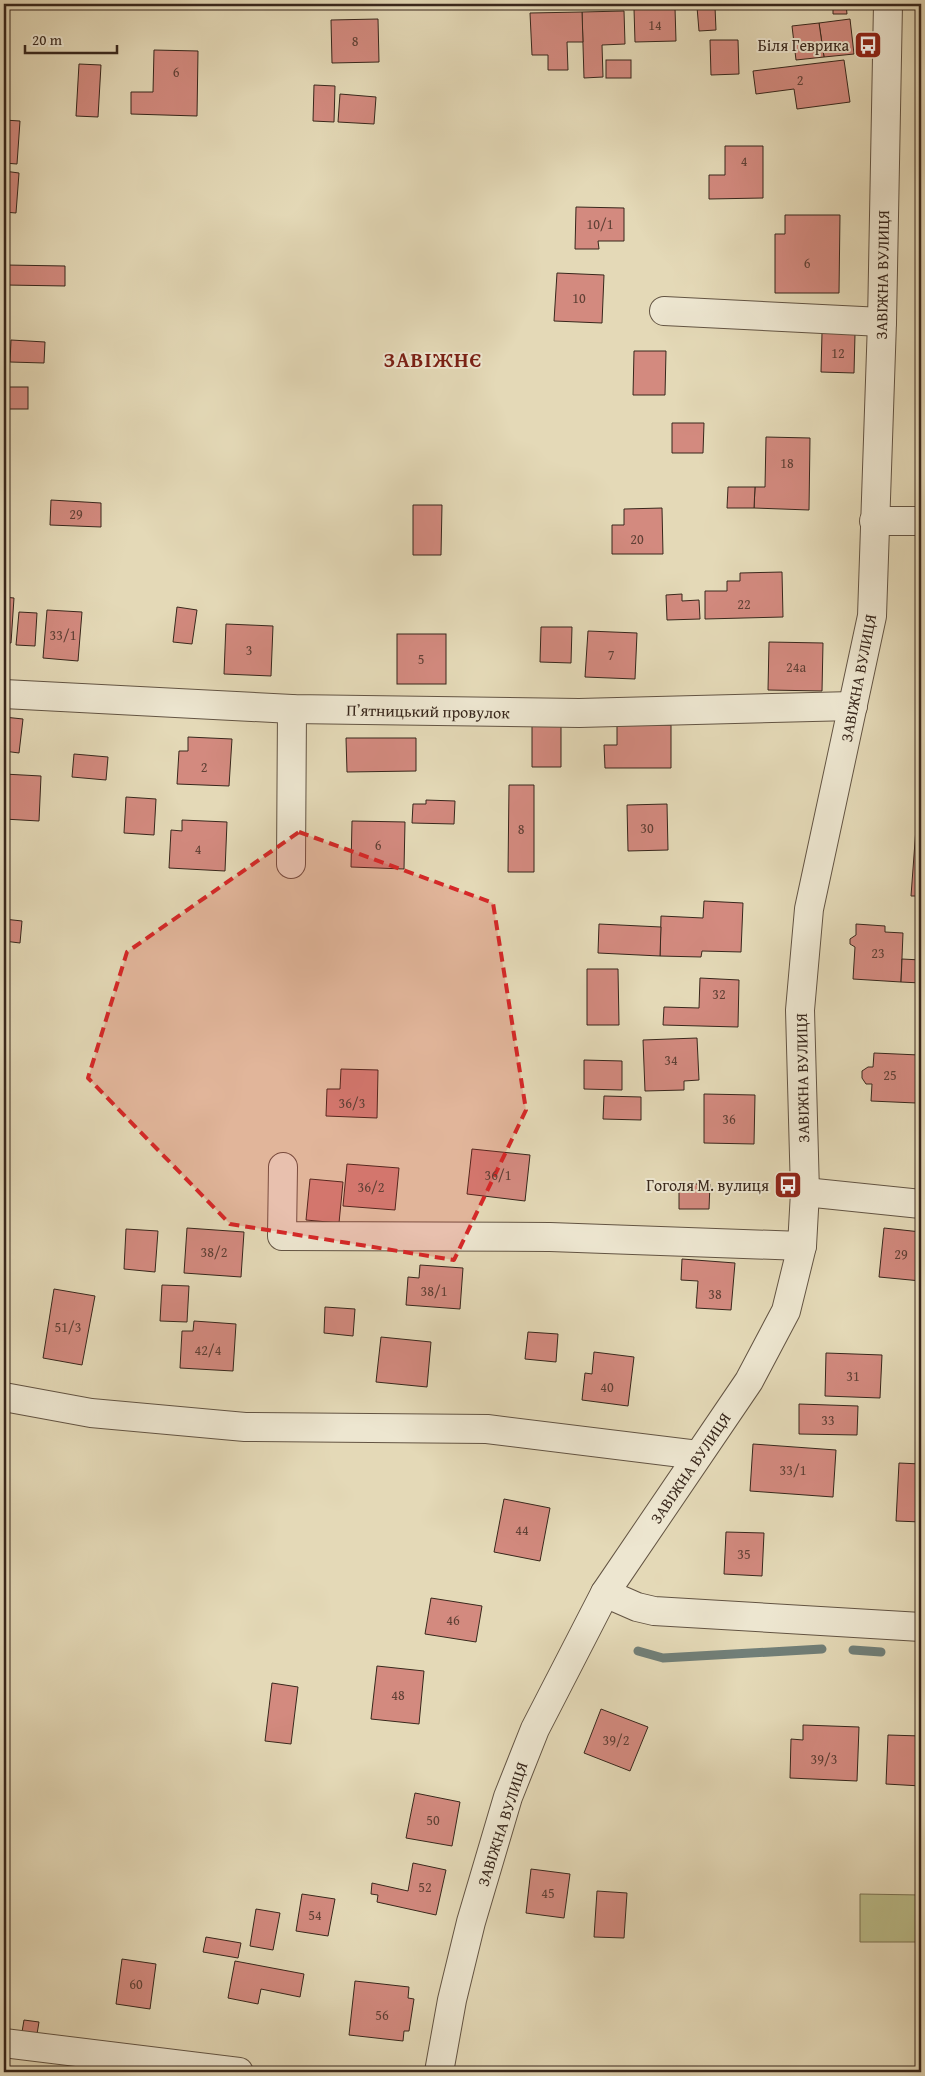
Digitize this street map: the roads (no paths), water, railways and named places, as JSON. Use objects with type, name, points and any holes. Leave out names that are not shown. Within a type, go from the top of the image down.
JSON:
[{"type":"street","name":"ЗАВІЖНА ВУЛИЦЯ","points":[[440,2072],[452,2000],[471,1922],[508,1797],[534,1729],[605,1593],[749,1381],[786,1311],[802,1246],[804,1192],[800,1010],[810,909],[872,616],[882,322],[888,4]]},
{"type":"street","points":[[664,311],[882,322]]},
{"type":"street","points":[[874,521],[921,521]]},
{"type":"street","name":"Пʼятницький провулок","points":[[4,694],[292,709],[579,713],[853,706]]},
{"type":"street","points":[[291,864],[292,709]]},
{"type":"street","points":[[283,1167],[282,1236],[550,1237],[802,1246]]},
{"type":"street","points":[[804,1192],[921,1204]]},
{"type":"street","points":[[4,1397],[91,1412],[245,1427],[487,1429],[698,1455]]},
{"type":"street","points":[[605,1593],[637,1607],[654,1611],[921,1627]]},
{"type":"street","points":[[4,2043],[239,2072]]},
{"type":"waterway","points":[[638,1651],[663,1658],[822,1649]]},
{"type":"waterway","points":[[853,1650],[881,1652]]},
{"type":"place","name":"Біля Геврика","points":[[868,45]]},
{"type":"place","name":"Гоголя М. вулиця","points":[[788,1185]]},
{"type":"district","name":"ЗАВІЖНЄ","points":[[433,359]]}]
